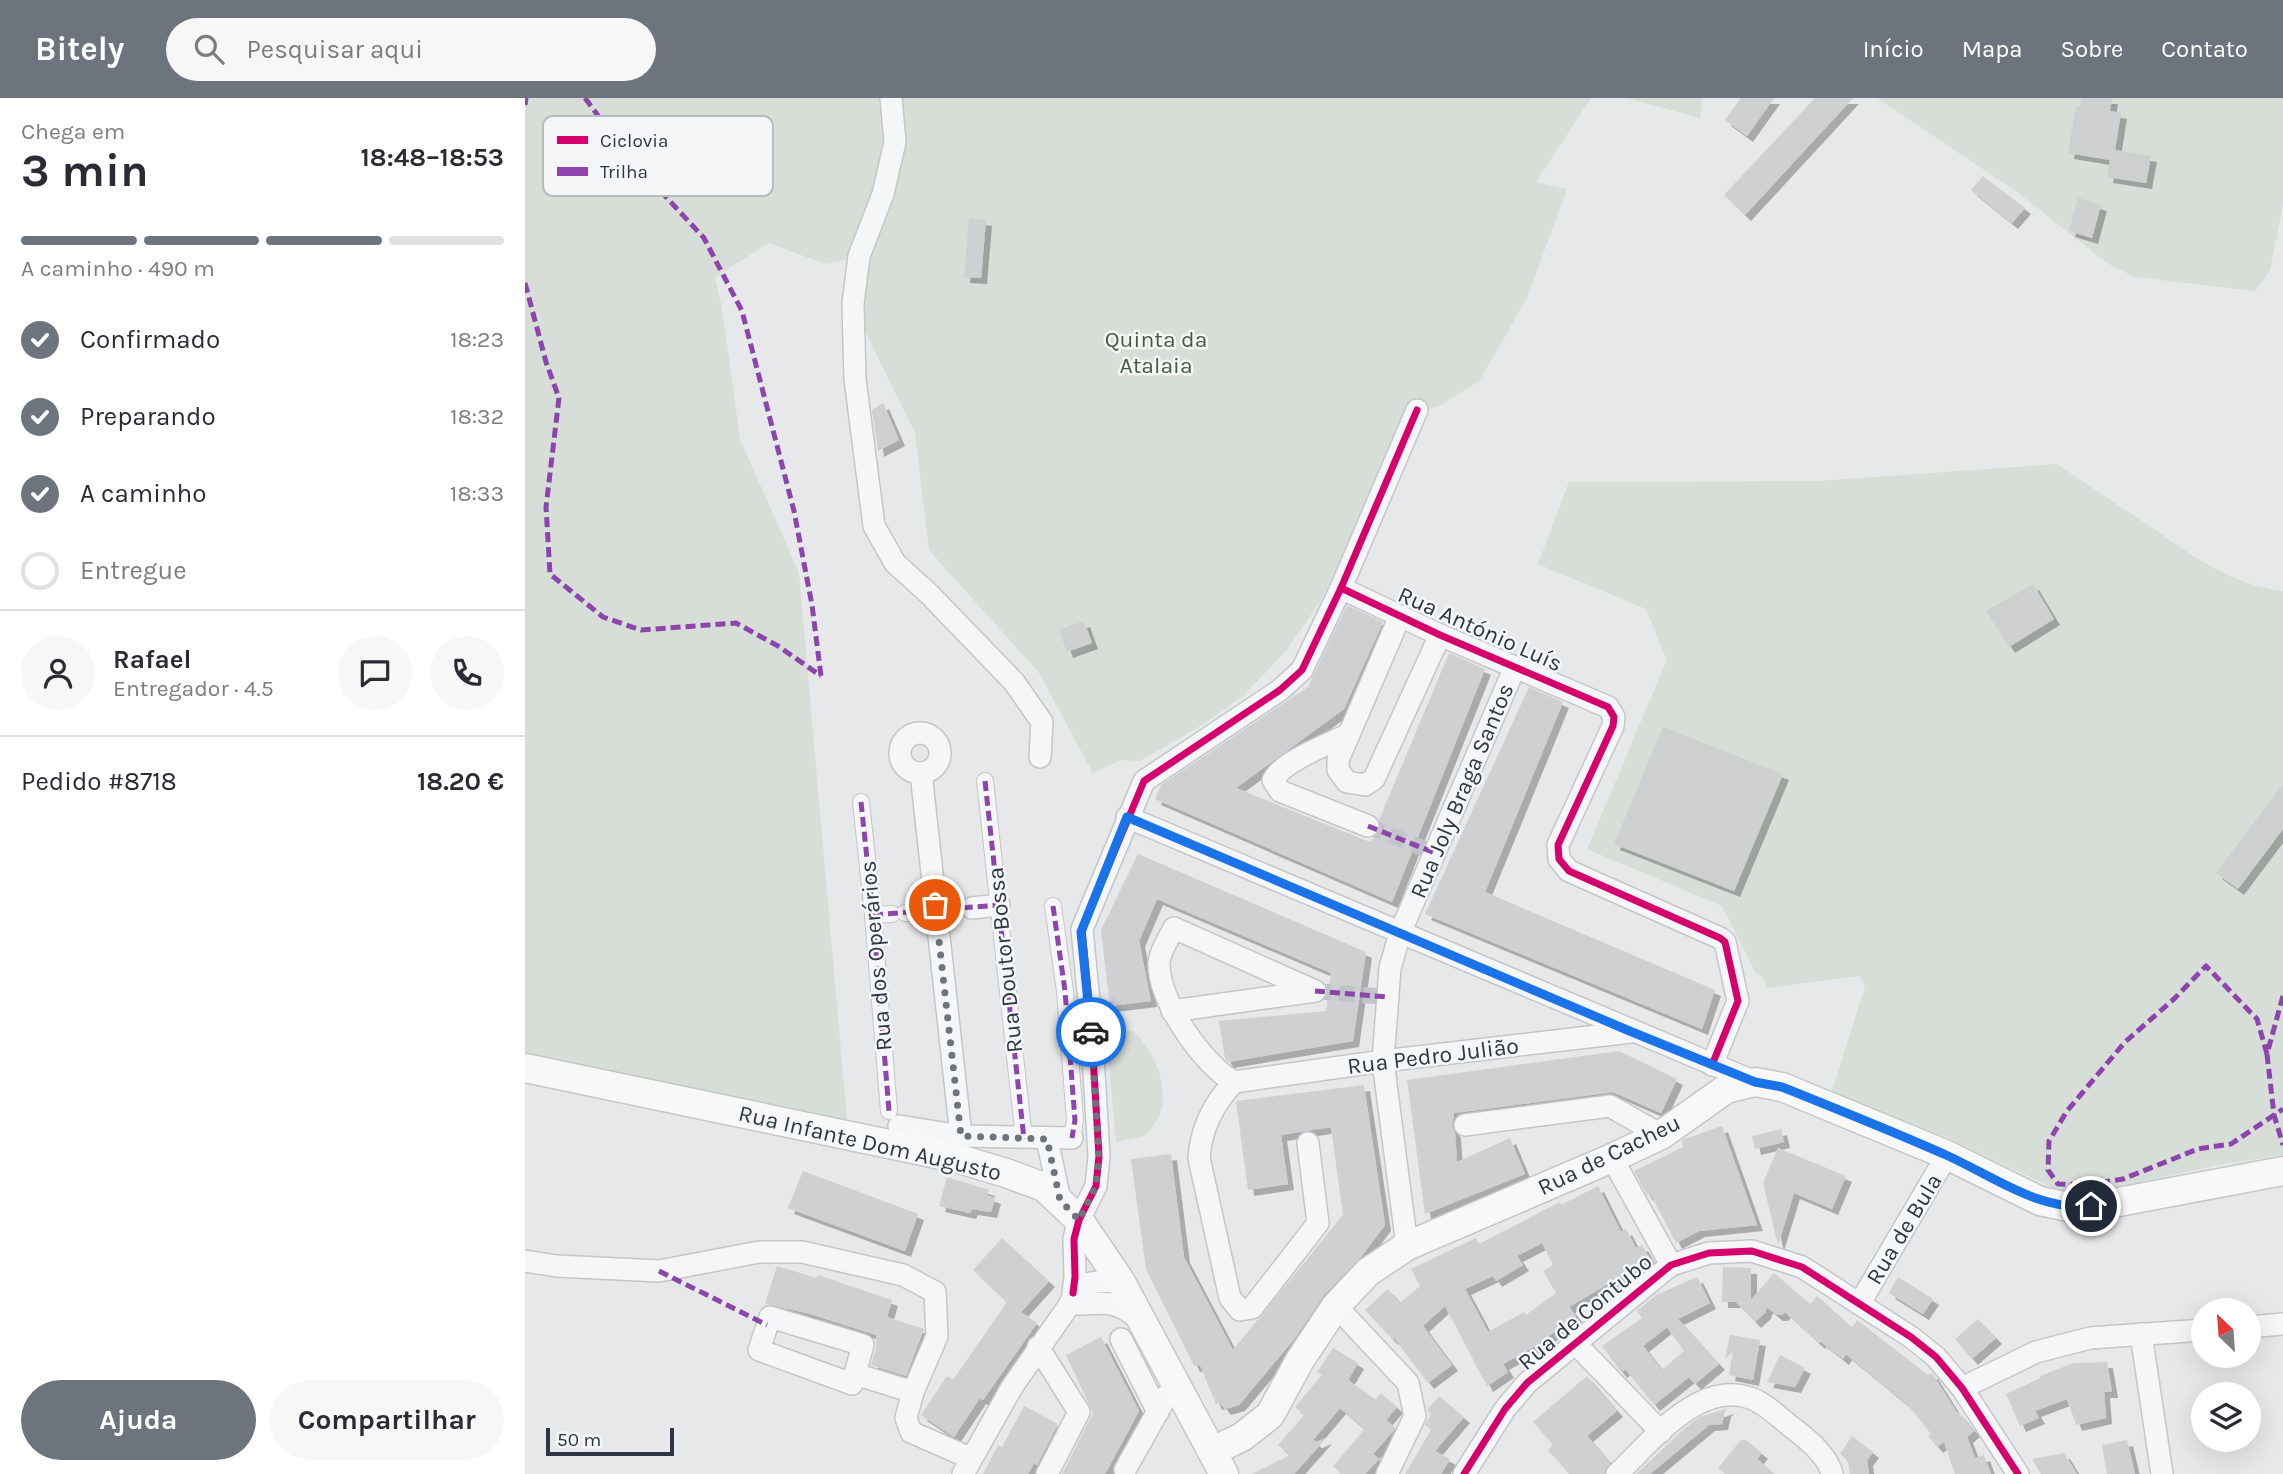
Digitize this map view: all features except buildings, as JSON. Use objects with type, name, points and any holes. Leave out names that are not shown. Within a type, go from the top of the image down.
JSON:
[{"type":"main road","name":"Rua Infante Dom Augusto","points":[[525,1068],[956,1158],[1044,1187],[1069,1210],[1121,1282],[1133,1333],[1177,1388],[1218,1463]]},
{"type":"main road","name":"Rua de Cacheu","points":[[1218,1463],[1242,1437],[1270,1415],[1300,1360],[1336,1306],[1368,1272],[1407,1246],[1661,1135],[1726,1089],[1755,1082],[1782,1087],[1947,1155],[2040,1201],[2073,1208],[2108,1204],[2283,1171]]},
{"type":"street","points":[[891,98],[895,142],[883,194],[859,256],[853,304],[855,379],[874,526],[895,564],[929,594],[1014,682],[1042,722],[1040,757]]},
{"type":"street","points":[[1069,1210],[1096,1186],[1099,1156],[1091,1022],[1081,932],[1140,787],[1148,777],[1296,677],[1302,670],[1341,589],[1417,410]]},
{"type":"street","name":"Rua António Luís","points":[[1341,589],[1440,635],[1604,704],[1612,712],[1613,726],[1558,845],[1559,859],[1569,871],[1720,938],[1724,943],[1738,1001],[1712,1065]]},
{"type":"street","points":[[1400,616],[1337,764],[1347,782],[1365,785],[1377,775],[1440,635]]},
{"type":"street","name":"Rua Joly Braga Santos","points":[[1407,1246],[1383,1061],[1390,968],[1400,933],[1515,667]]},
{"type":"street","points":[[1349,734],[1298,759],[1277,773],[1273,780],[1280,791],[1368,826]]},
{"type":"street","points":[[921,773],[961,1136]]},
{"type":"street","name":"Rua Doutor Bossa","points":[[985,781],[1024,1139]]},
{"type":"street","name":"Rua dos Operários","points":[[861,802],[894,1118]]},
{"type":"street","points":[[1127,817],[1755,1082]]},
{"type":"street","points":[[873,915],[999,905]]},
{"type":"street","points":[[894,1118],[961,1136],[1072,1138],[1075,1120],[1065,991],[1053,906]]},
{"type":"street","points":[[1172,1011],[1315,991],[1174,928],[1161,954],[1159,966],[1172,1011],[1217,1071],[1234,1082],[1217,1101],[1201,1136],[1199,1158],[1230,1297],[1240,1310],[1252,1308],[1318,1223],[1308,1143]]},
{"type":"street","name":"Rua Pedro Julião","points":[[1234,1082],[1383,1061],[1632,1032]]},
{"type":"street","points":[[1465,1125],[1610,1106],[1661,1135]]},
{"type":"street","points":[[1047,1139],[1069,1210],[1074,1239],[1075,1277],[1072,1299]]},
{"type":"street","name":"Rua de Bula","points":[[1860,1303],[1947,1155]]},
{"type":"street","points":[[1612,1158],[1671,1265]]},
{"type":"street","name":"Rua de Contubo","points":[[1464,1474],[1512,1401],[1527,1384],[1671,1265],[1709,1253],[1752,1251],[1801,1267],[1860,1303],[1937,1357],[1962,1388],[2018,1474]]},
{"type":"street","points":[[525,1262],[659,1271],[759,1252],[802,1252],[903,1275],[935,1292],[937,1336],[913,1392],[906,1418],[911,1432],[966,1466],[1038,1348],[1080,1287],[1092,1282],[1121,1282]]},
{"type":"street","points":[[1095,1302],[1121,1282]]},
{"type":"street","points":[[1072,1299],[1118,1304],[1133,1333]]},
{"type":"street","points":[[1336,1306],[1408,1383],[1415,1416],[1387,1474]]},
{"type":"street","points":[[770,1317],[863,1345],[855,1374],[852,1384],[759,1350],[770,1317]]},
{"type":"street","points":[[2261,1326],[2283,1324]]},
{"type":"street","points":[[1962,1388],[2036,1352],[2091,1338],[2191,1331]]},
{"type":"street","name":"Rua Infante Dom Augusto","points":[[1133,1333],[1158,1412]]},
{"type":"street","points":[[2141,1334],[2162,1474]]},
{"type":"street","points":[[1576,1344],[1661,1432]]},
{"type":"street","points":[[1038,1348],[1079,1412],[1047,1474]]},
{"type":"street","points":[[855,1374],[913,1392]]},
{"type":"street","points":[[1125,1470],[1167,1395],[1177,1388]]},
{"type":"street","points":[[1617,1474],[1680,1415],[1702,1400],[1725,1393],[1751,1398],[1772,1410],[1803,1436],[1830,1466],[1832,1474]]},
{"type":"green space","name":"Quinta da Atalaia","points":[[525,98],[1591,98],[1536,182],[1567,189],[1527,298],[1479,381],[1443,404],[1404,419],[1365,510],[1320,602],[1285,652],[1244,695],[1204,724],[1140,761],[1121,760],[1093,773],[1039,673],[929,550],[915,433],[864,329],[865,256],[825,264],[769,243],[715,277],[722,308],[740,439],[799,573],[847,1120],[525,1053]]},
{"type":"green space","points":[[1626,98],[1702,98],[1700,118]]},
{"type":"green space","points":[[1877,98],[2283,98],[2283,204],[2270,271],[2255,291],[2135,277],[2107,263],[2017,192]]},
{"type":"green space","points":[[2057,464],[2211,567],[2245,582],[2283,591],[2283,1155],[2218,1165],[2099,1191],[2057,1190],[1946,1137],[1831,1094],[1865,987],[1860,976],[1767,988],[1763,977],[1756,973],[1722,906],[1587,849],[1667,660],[1646,609],[1538,564],[1569,482],[1819,481]]},
{"type":"green space","points":[[1133,1031],[1146,1045],[1159,1073],[1163,1092],[1162,1107],[1157,1120],[1145,1136],[1116,1142],[1106,1033]]},
{"type":"tunnel","points":[[1368,826],[1435,853]]},
{"type":"tunnel","points":[[1315,991],[1387,997]]},
{"type":"marked path","points":[[525,105],[526,98]]},
{"type":"marked path","points":[[585,98],[598,116]]},
{"type":"marked path","points":[[665,196],[704,238],[742,311],[794,511],[812,605],[821,676]]},
{"type":"marked path","points":[[525,283],[546,362],[559,398],[546,507],[550,574],[603,617],[641,630],[736,623],[778,646],[821,676]]},
{"type":"marked path","points":[[985,781],[1024,1139]]},
{"type":"marked path","points":[[861,802],[889,1111]]},
{"type":"marked path","points":[[1368,826],[1435,853]]},
{"type":"marked path","points":[[873,915],[999,905]]},
{"type":"marked path","points":[[1053,906],[1065,991],[1075,1120],[1072,1138]]},
{"type":"marked path","points":[[2283,996],[2267,1054],[2257,1019],[2206,966],[2174,999],[2125,1042],[2067,1111],[2049,1141],[2048,1170],[2058,1184],[2084,1185],[2123,1179],[2198,1149],[2231,1144],[2283,1109]]},
{"type":"marked path","points":[[1315,991],[1387,997]]},
{"type":"marked path","points":[[2267,1054],[2274,1115],[2283,1145]]},
{"type":"marked path","points":[[659,1271],[767,1325]]},
{"type":"cycle path","points":[[1073,1293],[1074,1239],[1079,1220],[1096,1186],[1099,1156],[1082,929],[1144,781],[1280,690],[1302,670],[1341,588],[1417,410]]},
{"type":"cycle path","points":[[1341,588],[1440,635],[1608,707],[1614,717],[1613,726],[1558,845],[1559,859],[1569,871],[1725,942],[1738,1001],[1712,1065]]},
{"type":"cycle path","points":[[1464,1474],[1505,1409],[1527,1383],[1671,1265],[1709,1253],[1752,1251],[1802,1267],[1911,1337],[1936,1357],[1962,1388],[2018,1474]]},
{"type":"way so far","points":[[935,905],[961,1136],[1047,1139],[1060,1200],[1079,1220],[1096,1186],[1099,1156],[1091,1032]]},
{"type":"route","points":[[1091,1032],[1081,929],[1127,817],[1632,1032],[1755,1082],[1782,1087],[1947,1155],[2040,1201],[2073,1208],[2091,1206]]}]
